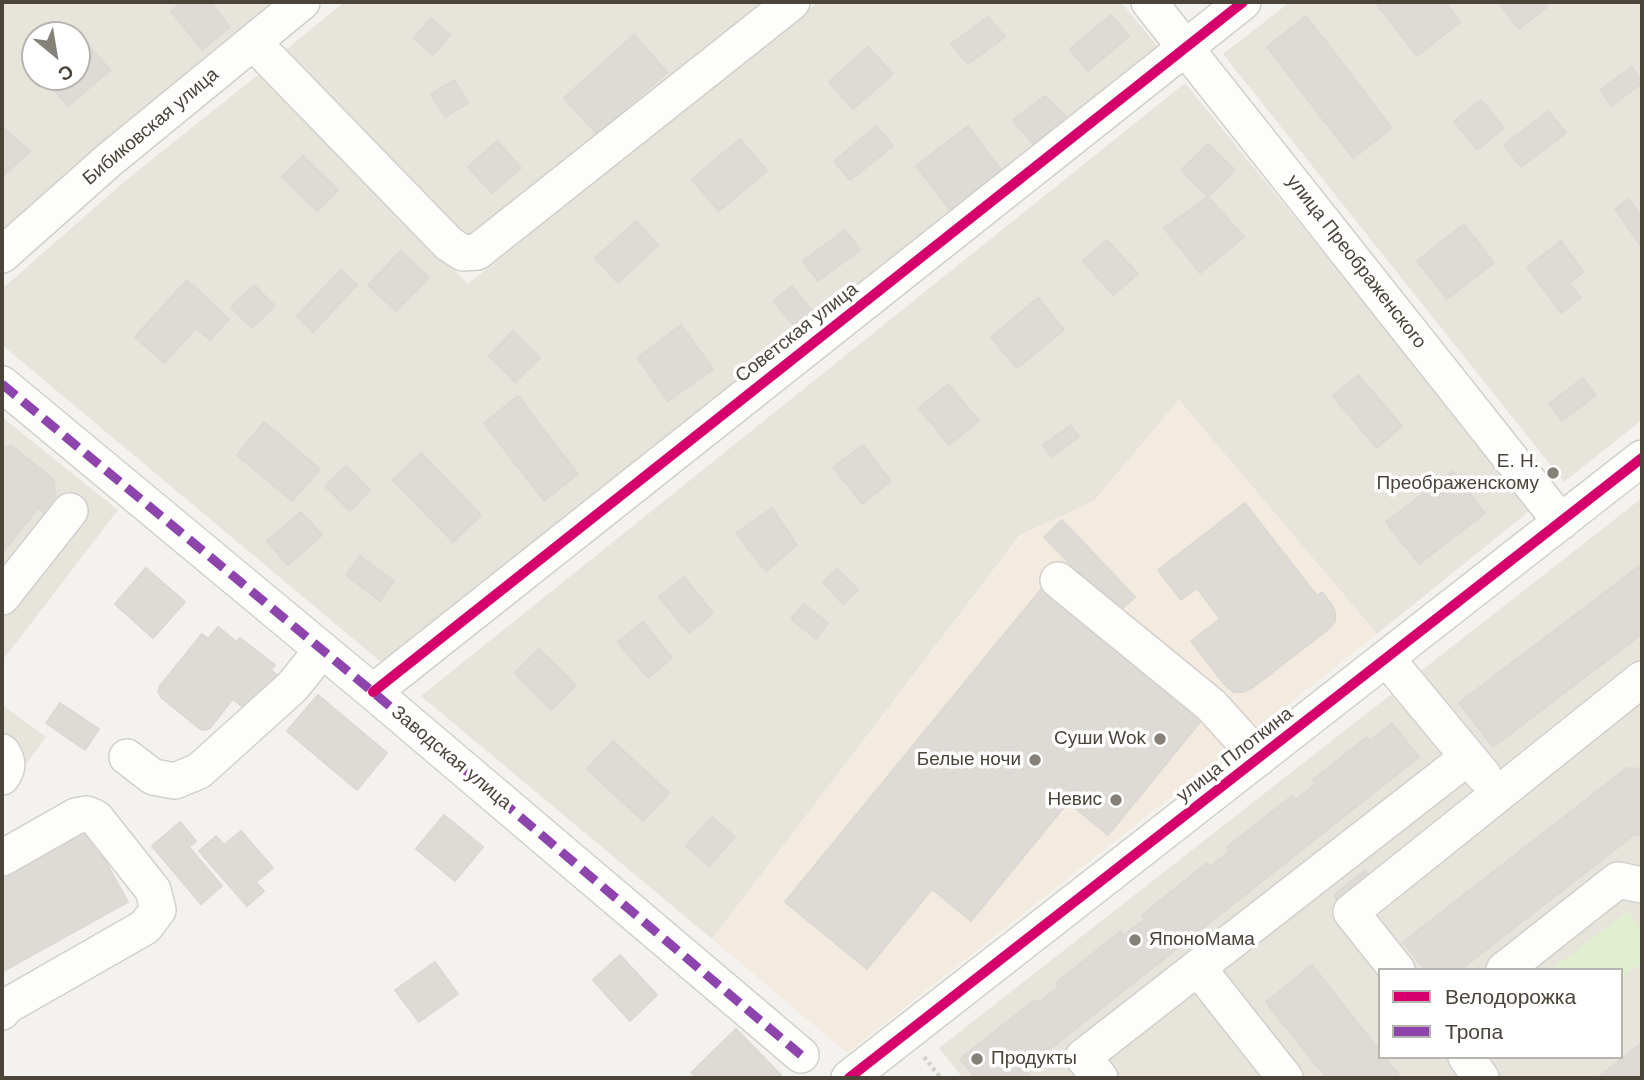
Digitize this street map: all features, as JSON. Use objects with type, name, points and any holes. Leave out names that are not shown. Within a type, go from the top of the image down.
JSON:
[{"type":"street","name":"Бибиковская улица","points":[[2,255],[109,160],[302,2]]},
{"type":"street","points":[[253,42],[449,244],[463,253],[470,253],[477,252],[792,2]]},
{"type":"street","name":"улица Преображенского","points":[[1149,2],[1561,522]]},
{"type":"street","name":"Советская улица","points":[[373,692],[1243,2]]},
{"type":"street","name":"Заводская улица","points":[[2,384],[373,692],[801,1055]]},
{"type":"street","name":"улица Плоткина","points":[[849,1078],[1642,458]]},
{"type":"street","points":[[2,597],[70,511]]},
{"type":"street","points":[[1058,580],[1211,705],[1259,758]]},
{"type":"street","points":[[127,757],[153,778],[175,781],[199,771],[292,687],[322,650]]},
{"type":"street","points":[[1387,659],[1498,794]]},
{"type":"street","points":[[1395,968],[1351,912],[1642,679]]},
{"type":"street","points":[[2,751],[7,760],[7,770],[2,776]]},
{"type":"street","points":[[1100,1078],[1083,1057],[1468,757]]},
{"type":"street","points":[[2,858],[76,816],[87,814],[96,818],[153,890],[158,910],[145,927],[5,1007],[2,1012]]},
{"type":"street","points":[[1507,968],[1618,880],[1642,885]]},
{"type":"street","points":[[1198,968],[1285,1078]]},
{"type":"street","points":[[1467,1059],[1481,1078]]},
{"type":"path","points":[[922,1054],[941,1078]]},
{"type":"shaded area","points":[[2,2],[275,2],[2,233]]},
{"type":"shaded area","points":[[344,2],[770,2],[468,242],[283,52]]},
{"type":"shaded area","points":[[818,2],[1121,2],[1159,48],[381,662],[2,345],[2,289],[125,181],[259,74],[468,284]]},
{"type":"shaded area","points":[[1290,2],[1642,2],[1642,420],[1564,482],[1223,54]]},
{"type":"shaded area","points":[[1185,83],[1532,509],[1377,634],[1179,400],[1094,501],[1020,535],[712,939],[421,696]]},
{"type":"shaded area","points":[[1179,400],[1377,634],[847,1053],[712,939],[1021,535],[1094,501]]},
{"type":"shaded area","points":[[2,417],[118,510],[2,661]]},
{"type":"shaded area","points":[[1642,498],[1642,1078],[963,1078],[939,1048]]},
{"type":"shaded area","points":[[2,705],[46,737],[2,796]]},
{"type":"green space","points":[[1628,911],[1642,930],[1642,963],[1623,977],[1623,968],[1553,968]]},
{"type":"building","points":[[183,2],[210,2],[230,27],[202,50],[171,11]]},
{"type":"building","points":[[1375,2],[1445,2],[1460,22],[1417,56]]},
{"type":"building","points":[[1498,2],[1543,2],[1547,7],[1519,29]]},
{"type":"building","points":[[1111,15],[1129,36],[1088,71],[1070,49]]},
{"type":"building","points":[[1306,16],[1392,128],[1353,158],[1267,47]]},
{"type":"building","points":[[988,17],[1005,37],[968,64],[951,44]]},
{"type":"building","points":[[431,18],[450,35],[433,55],[414,38]]},
{"type":"building","points":[[634,35],[667,72],[597,134],[564,98]]},
{"type":"building","points":[[868,47],[893,74],[853,109],[829,82]]},
{"type":"building","points":[[91,48],[110,70],[91,86]]},
{"type":"building","points":[[1632,67],[1642,83],[1611,106],[1600,90]]},
{"type":"building","points":[[454,80],[468,103],[445,117],[431,94]]},
{"type":"building","points":[[55,91],[86,91],[68,106]]},
{"type":"building","points":[[1045,96],[1069,119],[1034,145],[1013,120]]},
{"type":"building","points":[[1481,100],[1504,128],[1477,150],[1454,121]]},
{"type":"building","points":[[1549,111],[1566,133],[1521,167],[1504,145]]},
{"type":"building","points":[[877,126],[893,146],[850,180],[834,161]]},
{"type":"building","points":[[968,126],[1002,171],[950,210],[916,166]]},
{"type":"building","points":[[2,127],[30,151],[2,177]]},
{"type":"building","points":[[740,139],[767,171],[719,211],[692,179]]},
{"type":"building","points":[[497,141],[521,168],[492,193],[468,167]]},
{"type":"building","points":[[1208,144],[1235,170],[1208,197],[1181,170]]},
{"type":"building","points":[[303,156],[338,190],[317,211],[282,177]]},
{"type":"building","points":[[1208,197],[1244,237],[1200,273],[1164,228]]},
{"type":"building","points":[[1629,199],[1642,217],[1641,246],[1615,209]]},
{"type":"building","points":[[636,221],[658,245],[618,283],[595,258]]},
{"type":"building","points":[[1464,224],[1494,263],[1447,299],[1417,261]]},
{"type":"building","points":[[845,230],[860,250],[818,281],[803,261]]},
{"type":"building","points":[[1107,240],[1138,274],[1113,295],[1083,261]]},
{"type":"building","points":[[1561,241],[1584,272],[1569,283],[1581,298],[1561,313],[1527,267]]},
{"type":"building","points":[[401,251],[429,278],[396,311],[368,285]]},
{"type":"building","points":[[341,270],[357,285],[313,332],[297,316]]},
{"type":"building","points":[[187,280],[229,319],[210,340],[196,328],[164,363],[135,337]]},
{"type":"building","points":[[254,285],[275,306],[252,328],[231,307]]},
{"type":"building","points":[[792,286],[815,315],[797,329],[774,301]]},
{"type":"building","points":[[1038,298],[1064,330],[1017,368],[991,337]]},
{"type":"building","points":[[681,325],[713,369],[668,401],[637,358]]},
{"type":"building","points":[[513,331],[540,358],[515,382],[489,356]]},
{"type":"building","points":[[1358,375],[1402,426],[1377,448],[1333,396]]},
{"type":"building","points":[[1583,378],[1596,395],[1562,421],[1549,404]]},
{"type":"building","points":[[948,384],[979,421],[949,445],[919,408]]},
{"type":"building","points":[[518,396],[578,474],[544,501],[484,423]]},
{"type":"building","points":[[264,422],[320,469],[292,501],[237,455]]},
{"type":"building","points":[[1071,425],[1079,437],[1051,457],[1043,445]]},
{"type":"building","points":[[863,445],[891,481],[862,504],[833,467]]},
{"type":"building","points":[[12,446],[54,480],[55,497],[43,512],[38,508],[2,553],[2,447]]},
{"type":"building","points":[[421,453],[481,515],[453,542],[393,480]]},
{"type":"building","points":[[346,466],[370,490],[350,511],[325,486]]},
{"type":"building","points":[[1453,471],[1485,513],[1419,564],[1386,522]]},
{"type":"building","points":[[1245,503],[1317,596],[1322,592],[1332,605],[1335,621],[1330,628],[1252,688],[1233,692],[1191,641],[1220,619],[1197,588],[1181,600],[1158,570]]},
{"type":"building","points":[[772,508],[797,545],[766,571],[736,533]]},
{"type":"building","points":[[301,512],[322,535],[288,565],[267,541]]},
{"type":"building","points":[[1062,520],[1135,597],[1117,613],[1044,537]]},
{"type":"building","points":[[360,556],[394,581],[380,601],[346,575]]},
{"type":"building","points":[[1642,564],[1642,634],[1493,747],[1459,703]]},
{"type":"building","points":[[146,568],[185,602],[153,638],[115,604]]},
{"type":"building","points":[[837,569],[858,590],[843,604],[823,582]]},
{"type":"building","points":[[684,577],[713,613],[689,633],[659,597]]},
{"type":"building","name":"Белые ночи","points":[[1043,587],[1204,717],[1108,835],[1068,802],[971,921],[932,889],[867,969],[785,902]]},
{"type":"building","points":[[804,604],[828,623],[816,639],[791,619]]},
{"type":"building","points":[[643,622],[672,658],[648,678],[618,642]]},
{"type":"building","points":[[218,627],[237,642],[240,638],[275,665],[271,670],[284,681],[246,710],[233,699],[210,728],[205,730],[200,729],[158,692],[202,634],[208,639]]},
{"type":"building","points":[[539,649],[576,685],[551,710],[515,673]]},
{"type":"building","points":[[318,695],[387,753],[357,790],[287,731]]},
{"type":"building","points":[[60,703],[99,729],[85,750],[46,723]]},
{"type":"building","points":[[1392,723],[1419,757],[1031,1064],[1025,1070],[1031,1078],[976,1078],[960,1059],[1035,1000],[1038,1003],[1059,987],[1056,983],[1121,931],[1124,935],[1145,919],[1142,915],[1207,863],[1210,867],[1230,851],[1227,847],[1292,796],[1295,800],[1316,784],[1313,780],[1367,737],[1370,741]]},
{"type":"building","points":[[613,741],[669,793],[643,821],[587,769]]},
{"type":"building","points":[[1627,768],[1642,769],[1642,835],[1635,834],[1463,968],[1423,968],[1403,942]]},
{"type":"building","points":[[444,815],[483,847],[455,881],[416,849]]},
{"type":"building","points":[[712,817],[735,837],[709,866],[686,846]]},
{"type":"building","points":[[180,822],[196,841],[189,847],[222,886],[201,904],[152,846]]},
{"type":"building","points":[[87,828],[128,902],[2,972],[2,875]]},
{"type":"building","points":[[241,831],[273,868],[256,882],[264,891],[247,906],[199,851],[216,836],[224,845]]},
{"type":"building","points":[[1365,870],[1377,886],[1347,910],[1334,895]]},
{"type":"building","points":[[620,955],[657,995],[630,1021],[593,980]]},
{"type":"building","points":[[435,962],[458,994],[419,1022],[395,990]]},
{"type":"building","points":[[1312,965],[1378,1048],[1378,1059],[1387,1059],[1401,1078],[1327,1078],[1266,1002]]},
{"type":"building","points":[[736,1029],[781,1075],[778,1078],[697,1078],[691,1073]]},
{"type":"building","points":[[1642,1043],[1642,1078],[1597,1078],[1623,1059]]},
{"type":"marked path","points":[[2,384],[373,692],[801,1055]]},
{"type":"cycle path","points":[[373,692],[1243,2]]},
{"type":"cycle path","points":[[849,1078],[1642,458]]},
{"type":"place","name":"Е. Н. Преображенскому","points":[[1553,473]]},
{"type":"place","name":"Суши Wok","points":[[1160,739]]},
{"type":"place","name":"Белые ночи","points":[[1035,760]]},
{"type":"place","name":"Невис","points":[[1116,800]]},
{"type":"place","name":"ЯпоноМама","points":[[1135,940]]},
{"type":"place","name":"Продукты","points":[[977,1059]]}]
